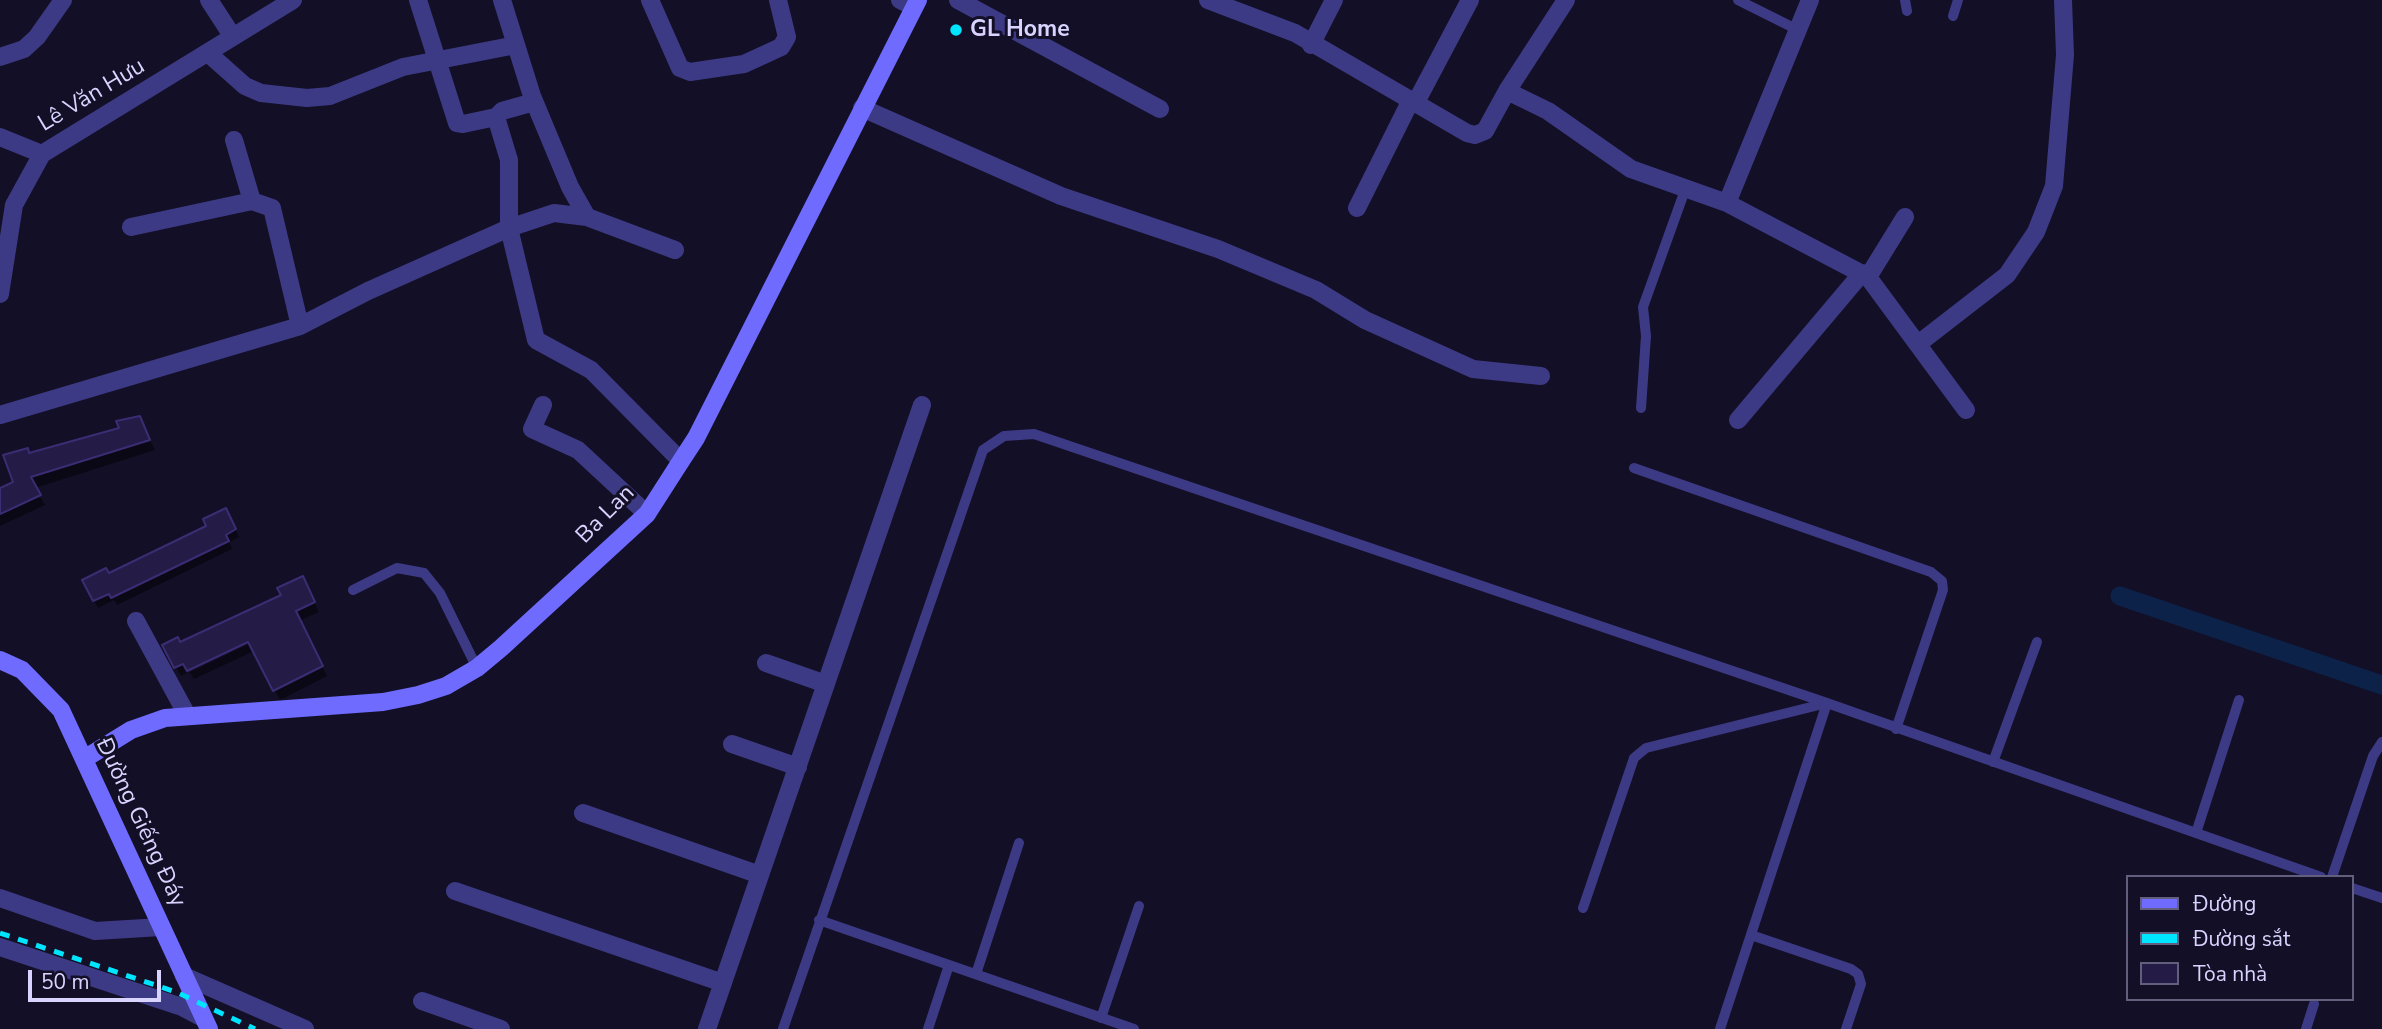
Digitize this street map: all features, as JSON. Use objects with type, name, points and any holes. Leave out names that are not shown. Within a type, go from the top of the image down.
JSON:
[{"type":"street","points":[[0,57],[24,49],[37,37],[63,0]]},
{"type":"street","points":[[209,0],[233,37]]},
{"type":"street","name":"Lê Văn Hưu","points":[[0,294],[14,205],[42,154],[293,0]]},
{"type":"street","points":[[418,0],[457,122],[463,124],[496,117],[502,111],[534,102]]},
{"type":"street","points":[[502,0],[534,102],[570,187],[587,217]]},
{"type":"street","points":[[650,0],[680,68],[690,72],[744,64],[781,47],[787,37],[778,0]]},
{"type":"street","points":[[958,0],[1160,109]]},
{"type":"street","points":[[1208,0],[1295,33],[1311,45],[1413,103],[1475,135],[1485,131],[1507,91],[1566,0]]},
{"type":"street","points":[[1311,45],[1334,0]]},
{"type":"street","points":[[1357,208],[1470,0]]},
{"type":"street","points":[[1727,203],[1810,0]]},
{"type":"street","points":[[1918,344],[2007,275],[2036,232],[2054,186],[2065,55],[2063,0]]},
{"type":"street","name":"Ba Lan","points":[[83,759],[131,730],[187,715],[383,702],[446,686],[477,668],[647,514],[696,438],[862,108],[911,2]]},
{"type":"street","points":[[209,54],[245,86],[261,93],[296,97],[330,96],[402,67],[516,45]]},
{"type":"street","points":[[1507,91],[1548,111],[1631,169],[1727,203],[1865,275],[1966,410]]},
{"type":"street","points":[[862,108],[1061,196],[1218,249],[1304,285],[1365,320],[1473,369],[1542,376]]},
{"type":"street","points":[[496,117],[509,160],[509,228],[536,340],[591,370],[681,461]]},
{"type":"street","points":[[0,137],[42,154]]},
{"type":"street","points":[[234,140],[251,201]]},
{"type":"street","points":[[131,227],[251,201],[272,208],[300,326]]},
{"type":"street","points":[[0,415],[300,326],[368,291],[509,228],[554,213],[587,217],[676,250]]},
{"type":"street","points":[[1738,420],[1865,275],[1905,218]]},
{"type":"street","points":[[543,405],[532,429],[578,450],[647,514]]},
{"type":"street","points":[[707,1029],[922,405]]},
{"type":"street","points":[[135,621],[187,715]]},
{"type":"street","name":"Đường Giếng Đáy","points":[[0,660],[22,670],[61,709],[206,1023]]},
{"type":"street","points":[[766,663],[826,684]]},
{"type":"street","points":[[732,744],[798,767]]},
{"type":"street","points":[[583,813],[760,875]]},
{"type":"street","points":[[455,891],[723,983]]},
{"type":"street","points":[[0,898],[95,931],[161,927]]},
{"type":"street","points":[[0,947],[182,1007],[206,1023]]},
{"type":"street","points":[[184,976],[305,1029]]},
{"type":"street","points":[[422,1001],[501,1029]]},
{"type":"lane","points":[[1738,0],[1798,30]]},
{"type":"lane","points":[[1954,16],[1958,0]]},
{"type":"lane","points":[[1641,408],[1646,336],[1643,307],[1685,190]]},
{"type":"lane","points":[[783,1029],[983,450],[1004,436],[1034,434],[1827,704],[2315,875]]},
{"type":"lane","points":[[1634,468],[1931,572],[1941,581],[1943,590],[1896,729]]},
{"type":"lane","points":[[353,590],[397,568],[424,573],[440,593],[477,668]]},
{"type":"lane","points":[[1993,762],[2037,642]]},
{"type":"lane","points":[[2196,833],[2239,700]]},
{"type":"lane","points":[[1583,908],[1634,758],[1646,748],[1827,704]]},
{"type":"lane","points":[[1720,1029],[1827,704]]},
{"type":"lane","points":[[2333,875],[2373,756],[2382,742]]},
{"type":"lane","points":[[976,974],[1018,843]]},
{"type":"lane","points":[[2354,889],[2382,898]]},
{"type":"lane","points":[[1101,1018],[1139,906]]},
{"type":"lane","points":[[819,920],[1134,1029]]},
{"type":"lane","points":[[1751,935],[1851,969],[1858,974],[1861,984],[1846,1029]]},
{"type":"lane","points":[[928,1029],[949,965]]},
{"type":"lane","points":[[2306,1029],[2314,1004]]},
{"type":"building","points":[[140,416],[150,440],[31,477],[41,495],[0,514],[0,488],[13,482],[3,455],[28,448],[29,453],[119,428],[116,421]]},
{"type":"building","points":[[226,508],[236,529],[226,535],[229,541],[111,598],[109,594],[93,601],[82,580],[106,568],[109,573],[206,526],[203,519]]},
{"type":"building","points":[[303,576],[315,602],[296,611],[323,666],[273,691],[248,642],[187,671],[183,664],[174,668],[162,645],[178,637],[180,642],[281,595],[277,588]]},
{"type":"waterway","points":[[2120,596],[2382,685]]},
{"type":"railway","points":[[0,933],[176,992],[255,1029]]},
{"type":"place","name":"GL Home","points":[[956,30]]}]
